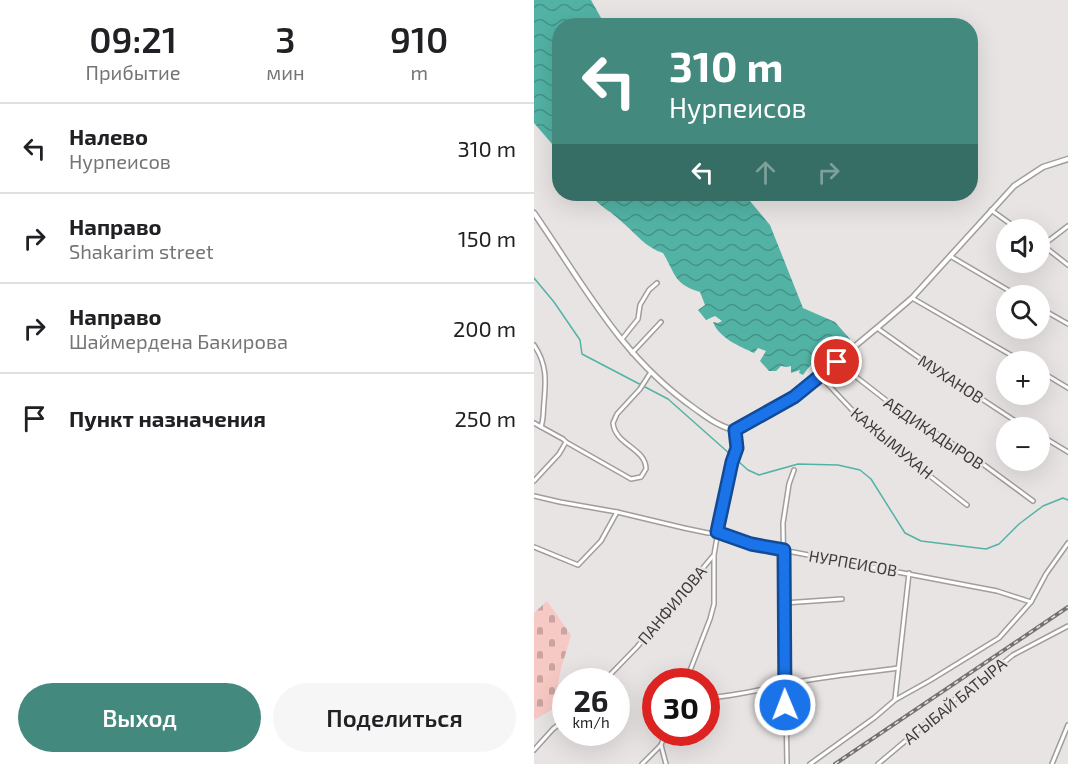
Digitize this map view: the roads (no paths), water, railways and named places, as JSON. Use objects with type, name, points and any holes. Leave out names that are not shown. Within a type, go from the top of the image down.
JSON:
[{"type":"street","points":[[534,213],[597,309],[632,353],[671,391],[717,424],[735,430],[794,397],[912,298],[1014,186],[1042,167],[1068,159]]},
{"type":"street","points":[[991,210],[1004,219]]},
{"type":"street","points":[[1050,238],[1068,226]]},
{"type":"street","points":[[1050,251],[1068,265]]},
{"type":"street","points":[[948,256],[999,285]]},
{"type":"street","points":[[621,340],[638,319],[640,305],[649,290],[657,283]]},
{"type":"street","points":[[912,298],[1004,351]]},
{"type":"street","points":[[1050,314],[1067,323]]},
{"type":"street","points":[[632,353],[661,322]]},
{"type":"street","name":"МУХАНОВ","points":[[877,328],[1009,417]]},
{"type":"street","points":[[534,345],[545,364],[546,374],[544,417],[541,427]]},
{"type":"street","name":"АБДИКАДЫРОВ","points":[[837,362],[891,404],[976,459],[1033,501]]},
{"type":"street","points":[[534,423],[631,479],[641,477],[646,469],[643,459],[617,436],[613,423],[616,414],[651,372]]},
{"type":"street","name":"КАЖЫМУХАН","points":[[820,376],[870,429],[967,506]]},
{"type":"street","points":[[1050,377],[1068,388]]},
{"type":"street","points":[[691,668],[714,604],[714,555],[735,454],[737,441],[735,430]]},
{"type":"street","points":[[534,481],[559,454],[564,440]]},
{"type":"street","points":[[1050,441],[1068,452]]},
{"type":"street","points":[[787,764],[783,523],[789,484],[794,470]]},
{"type":"street","name":"НУРПЕИСОВ","points":[[534,496],[708,533],[717,532],[751,544],[998,591],[1031,602]]},
{"type":"street","points":[[535,549],[578,565],[601,541],[617,512]]},
{"type":"street","name":"АГЫБАЙ БАТЫРА","points":[[810,764],[874,718],[894,700],[999,638],[1031,602],[1046,574],[1068,543]]},
{"type":"street","name":"ПАНФИЛОВА","points":[[617,668],[714,555]]},
{"type":"street","points":[[894,700],[909,573]]},
{"type":"street","points":[[784,603],[842,599]]},
{"type":"street","name":"АГЫБАЙ БАТЫРА","points":[[878,764],[966,690],[1013,655],[1068,626]]},
{"type":"street","points":[[720,696],[772,689],[830,676],[898,668]]},
{"type":"street","points":[[1052,764],[1068,725]]},
{"type":"street","points":[[534,750],[552,730]]},
{"type":"street","points":[[642,764],[660,746]]},
{"type":"street","points":[[661,746],[666,764]]},
{"type":"water","points":[[534,0],[591,0],[601,18],[552,18],[552,144],[534,123]]},
{"type":"water","points":[[596,201],[750,201],[770,225],[803,308],[835,322],[850,339],[847,347],[824,368],[820,366],[823,362],[829,361],[826,358],[815,362],[803,375],[799,373],[800,370],[791,373],[791,366],[781,366],[776,371],[769,371],[760,361],[766,351],[758,348],[754,353],[720,333],[713,322],[722,321],[715,316],[706,320],[698,310],[705,305],[700,292],[680,282],[663,253],[646,244]]},
{"type":"waterway","points":[[534,278],[580,340],[582,354],[668,399],[748,470],[759,475],[798,464],[838,465],[860,470],[871,479],[905,533],[921,541],[986,549],[999,544],[1019,524],[1043,506],[1063,498],[1068,500]]},
{"type":"railway","points":[[835,764],[1068,607]]}]
